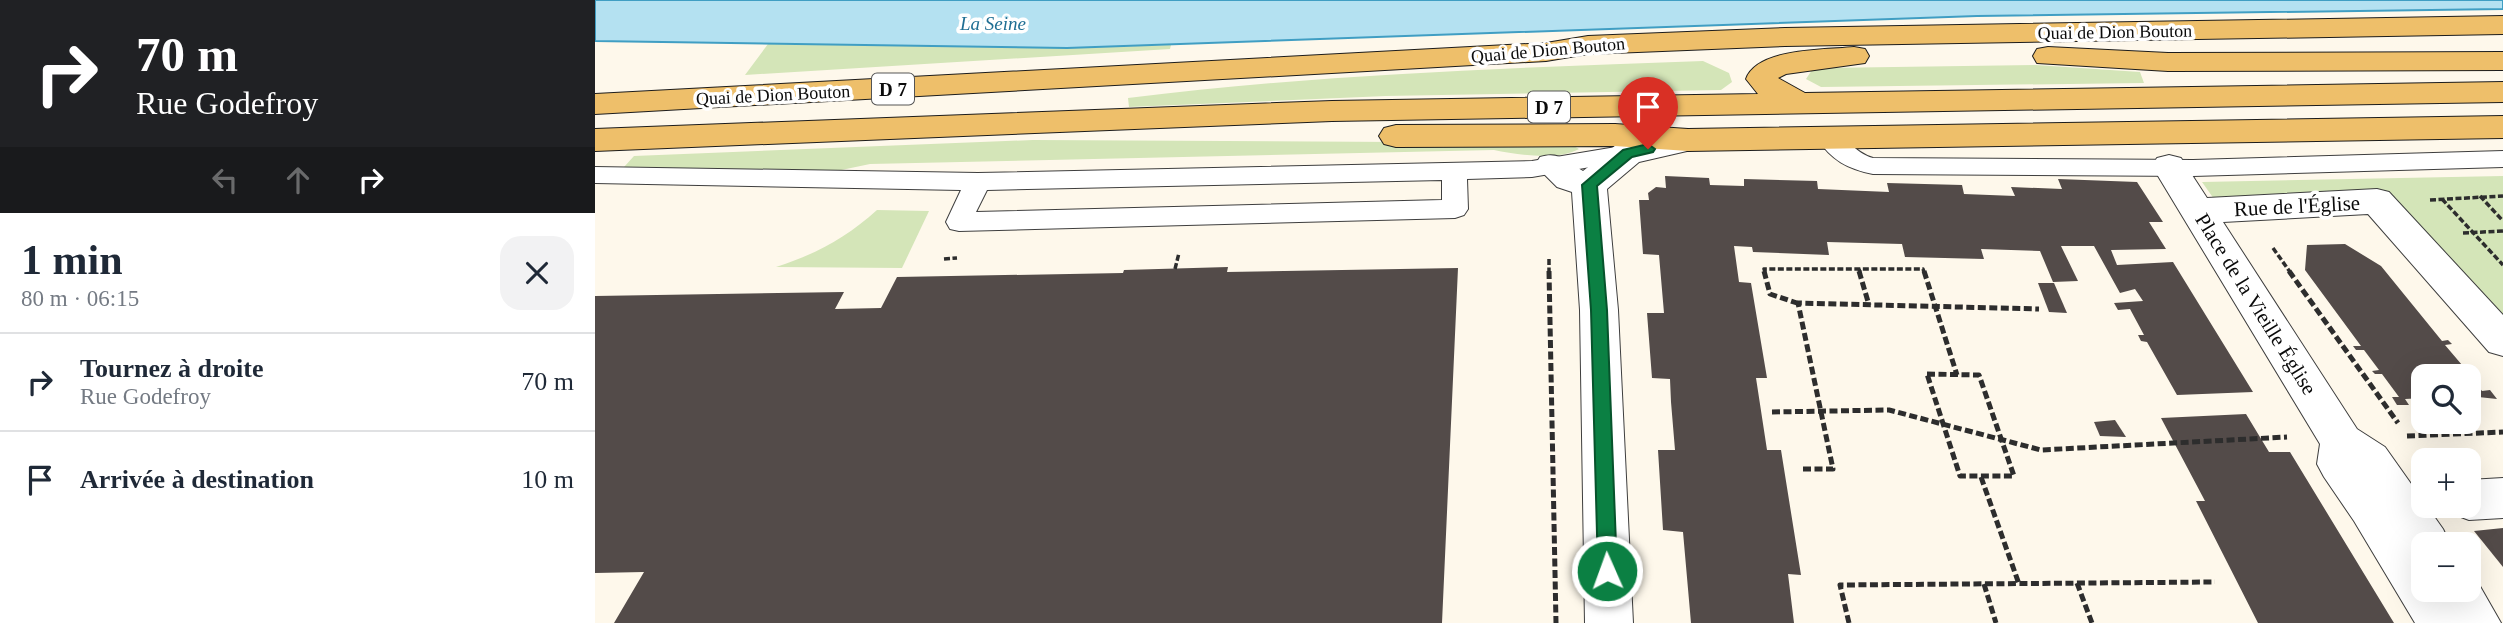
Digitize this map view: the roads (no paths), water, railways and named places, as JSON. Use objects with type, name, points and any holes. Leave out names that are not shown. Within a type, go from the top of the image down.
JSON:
[{"type":"main road","name":"Quai de Dion Bouton","points":[[595,104],[1546,52],[1588,45],[1785,37],[2503,25]]},
{"type":"main road","points":[[1546,52],[1593,61],[1807,52],[1856,55],[2017,55],[2168,62],[2503,61]]},
{"type":"main road","points":[[1799,102],[1778,95],[1767,86],[1762,79],[1764,73],[1778,65],[1815,63],[1856,55]]},
{"type":"main road","name":"Quai de Dion Bouton","points":[[595,140],[1332,111],[2503,92]]},
{"type":"main road","points":[[1127,120],[1164,134],[1615,135],[1689,140],[2503,127]]},
{"type":"street","points":[[1589,185],[1628,153],[1689,140]]},
{"type":"street","points":[[1552,166],[1569,179],[1589,185]]},
{"type":"street","name":"Place de la Vieille Église","points":[[2169,166],[2342,442],[2339,464],[2399,505]]},
{"type":"street","points":[[1589,185],[1599,310],[1609,623]]},
{"type":"street","name":"Rue de l'Église","points":[[2197,211],[2377,201],[2503,341]]},
{"type":"street","points":[[2481,499],[2503,498]]},
{"type":"street","points":[[2399,505],[2418,532]]},
{"type":"street","points":[[2399,505],[2442,623]]},
{"type":"street","points":[[2464,602],[2477,623]]},
{"type":"lane","points":[[2147,134],[2169,166]]},
{"type":"lane","points":[[1829,138],[1837,150],[1853,162],[1873,166],[2169,166],[2503,159]]},
{"type":"lane","points":[[595,175],[978,181],[1454,171],[1552,166],[1628,153]]},
{"type":"lane","points":[[978,181],[959,222],[1455,209],[1454,171]]},
{"type":"water","name":"La Seine","points":[[595,0],[2503,0],[2503,9],[1977,16],[1067,48],[595,41]]}]
